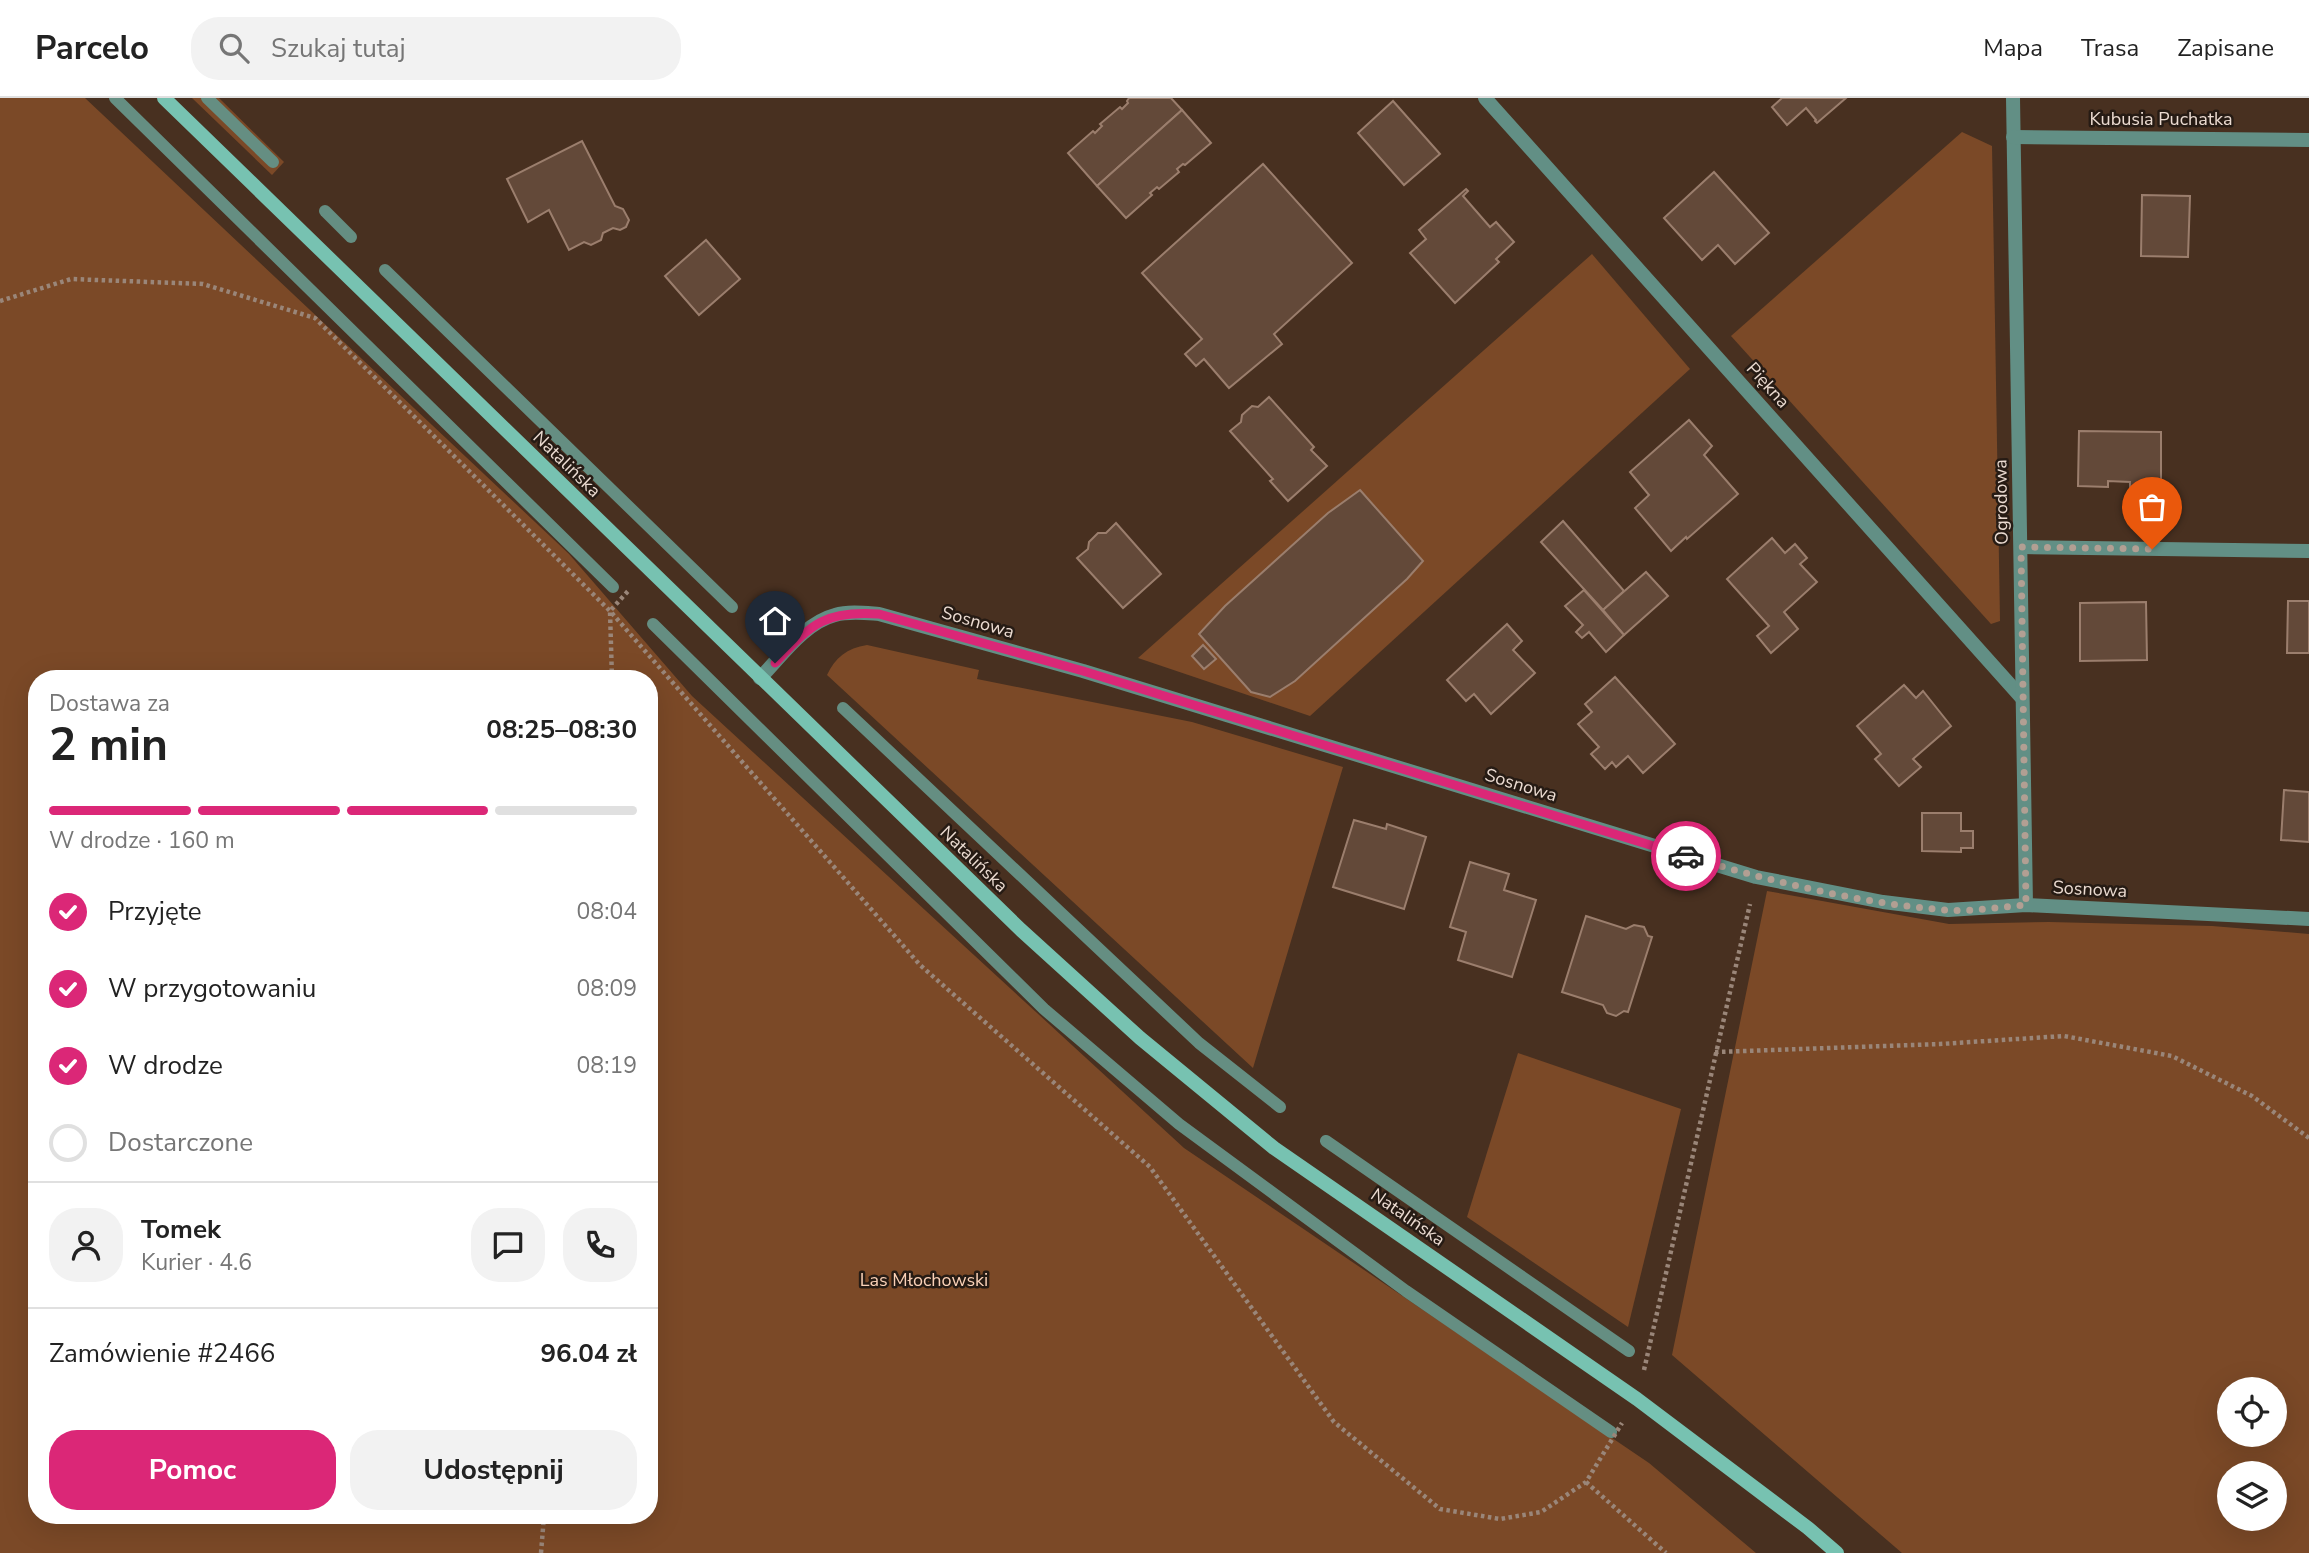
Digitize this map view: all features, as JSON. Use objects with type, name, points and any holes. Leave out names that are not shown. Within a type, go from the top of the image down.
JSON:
[{"type":"main road","name":"Natalińska","points":[[164,98],[1021,930],[1140,1038],[1275,1148],[1637,1399],[1808,1528],[1837,1553]]},
{"type":"street","name":"Piękna","points":[[1485,98],[2021,697]]},
{"type":"street","name":"Ogrodowa","points":[[2013,98],[2026,905]]},
{"type":"street","name":"Kubusia Puchatka","points":[[2014,137],[2309,140]]},
{"type":"street","points":[[2021,547],[2309,551]]},
{"type":"street","name":"Sosnowa","points":[[760,678],[803,633],[834,615],[860,612],[879,614],[1083,671],[1756,877],[1883,902],[1948,910],[2026,905],[2309,919]]},
{"type":"path","points":[[0,301],[71,279],[203,284],[315,318],[610,611],[920,965],[1150,1167],[1334,1422],[1440,1509],[1500,1519],[1541,1512],[1586,1482],[1637,1399],[1756,877]]},
{"type":"path","points":[[610,611],[612,670]]},
{"type":"path","points":[[1715,1052],[1940,1044],[2064,1035],[2172,1056],[2252,1096],[2309,1138]]},
{"type":"path","points":[[1586,1482],[1666,1553]]},
{"type":"path","points":[[541,1553],[543,1524]]},
{"type":"green space","name":"Las Młochowski","points":[[0,98],[85,98],[569,554],[692,696],[1184,1148],[1649,1463],[1756,1553],[0,1553]]},
{"type":"green space","points":[[192,98],[219,98],[284,162],[272,175]]},
{"type":"green space","points":[[1962,132],[1992,146],[2000,621],[1991,624],[1731,336]]},
{"type":"green space","points":[[1592,254],[1690,369],[1310,716],[1138,658]]},
{"type":"green space","points":[[867,645],[979,670],[977,679],[1192,722],[1343,767],[1253,1068],[827,675],[842,655]]},
{"type":"green space","points":[[1767,891],[1949,924],[2049,922],[2212,926],[2309,934],[2309,1553],[1902,1553],[1672,1355]]},
{"type":"green space","points":[[1518,1053],[1681,1109],[1628,1327],[1467,1217]]},
{"type":"building","points":[[1129,98],[1171,98],[1182,110],[1097,186],[1068,153],[1093,131],[1095,133],[1102,126],[1100,124],[1120,107],[1122,109]]},
{"type":"building","points":[[1782,98],[1846,98],[1817,123],[1806,108],[1787,125],[1772,107]]},
{"type":"building","points":[[1393,101],[1440,154],[1404,185],[1358,133]]},
{"type":"building","points":[[1182,110],[1211,143],[1177,169],[1179,172],[1150,193],[1152,195],[1126,218],[1097,186]]},
{"type":"building","points":[[582,141],[615,206],[623,209],[629,220],[626,227],[620,230],[613,228],[603,233],[601,240],[591,245],[584,242],[569,250],[549,210],[528,222],[507,179]]},
{"type":"building","points":[[1263,164],[1352,263],[1274,334],[1282,344],[1229,388],[1204,359],[1196,366],[1185,354],[1202,339],[1142,273]]},
{"type":"building","points":[[1714,172],[1769,233],[1735,264],[1718,245],[1702,260],[1664,218]]},
{"type":"building","points":[[1466,189],[1468,191],[1463,196],[1490,227],[1496,222],[1514,242],[1496,259],[1499,262],[1455,303],[1410,253],[1426,239],[1419,230]]},
{"type":"building","points":[[2142,195],[2190,196],[2188,257],[2141,256]]},
{"type":"building","points":[[706,240],[740,279],[699,315],[665,276]]},
{"type":"building","points":[[1269,397],[1314,447],[1311,450],[1327,466],[1288,501],[1270,481],[1273,479],[1230,431],[1241,422],[1242,415],[1252,406],[1258,407]]},
{"type":"building","points":[[1689,420],[1712,446],[1704,455],[1738,494],[1671,551],[1635,508],[1649,495],[1630,472]]},
{"type":"building","points":[[2079,431],[2161,432],[2161,487],[2130,487],[2130,482],[2108,481],[2108,487],[2078,486]]},
{"type":"building","points":[[1360,490],[1423,561],[1407,579],[1295,681],[1270,697],[1251,692],[1199,634],[1225,606],[1328,513]]},
{"type":"building","points":[[1563,521],[1624,591],[1603,610],[1541,542]]},
{"type":"building","points":[[1116,523],[1161,574],[1123,608],[1077,558],[1088,549],[1089,542],[1098,533],[1106,533]]},
{"type":"building","points":[[1772,538],[1785,553],[1795,544],[1807,558],[1800,564],[1817,582],[1784,612],[1798,629],[1771,653],[1757,636],[1769,626],[1727,579]]},
{"type":"building","points":[[1646,572],[1668,596],[1624,635],[1603,610]]},
{"type":"building","points":[[1584,590],[1624,635],[1606,652],[1589,632],[1582,638],[1576,632],[1583,625],[1565,606]]},
{"type":"building","points":[[2288,601],[2309,601],[2309,653],[2287,653]]},
{"type":"building","points":[[2146,602],[2147,660],[2080,661],[2080,603]]},
{"type":"building","points":[[1507,624],[1522,641],[1513,650],[1535,673],[1491,714],[1474,694],[1466,701],[1447,680]]},
{"type":"building","points":[[1203,645],[1216,659],[1204,669],[1192,656]]},
{"type":"building","points":[[1615,677],[1675,744],[1643,773],[1628,756],[1616,767],[1612,762],[1605,769],[1591,754],[1599,747],[1578,724],[1592,712],[1585,704]]},
{"type":"building","points":[[1904,685],[1916,698],[1923,691],[1951,726],[1913,759],[1921,767],[1899,786],[1875,759],[1881,754],[1857,726]]},
{"type":"building","points":[[2284,790],[2309,792],[2309,842],[2281,840]]},
{"type":"building","points":[[1922,813],[1961,813],[1961,831],[1973,831],[1973,848],[1961,848],[1961,852],[1922,851]]},
{"type":"building","points":[[1354,820],[1386,829],[1387,824],[1426,837],[1404,909],[1333,887]]},
{"type":"building","points":[[1470,862],[1509,874],[1504,890],[1536,900],[1512,977],[1458,960],[1466,932],[1450,927]]},
{"type":"building","points":[[1586,916],[1626,929],[1634,925],[1644,927],[1648,936],[1652,937],[1628,1012],[1624,1011],[1616,1016],[1607,1013],[1603,1005],[1562,992]]},
{"type":"waterway","points":[[115,98],[613,587]]},
{"type":"waterway","points":[[207,98],[273,162]]},
{"type":"waterway","points":[[325,211],[351,237]]},
{"type":"waterway","points":[[385,270],[732,607]]},
{"type":"waterway","points":[[653,624],[1044,1009],[1179,1124],[1406,1291],[1611,1432]]},
{"type":"waterway","points":[[843,708],[1199,1043],[1280,1107]]},
{"type":"waterway","points":[[1326,1141],[1629,1351]]},
{"type":"way so far","points":[[1686,856],[1756,877],[1883,902],[1948,910],[2026,905],[2021,547],[2152,549]]},
{"type":"route","points":[[775,663],[803,633],[834,615],[860,612],[879,614],[1083,671],[1686,856]]}]
